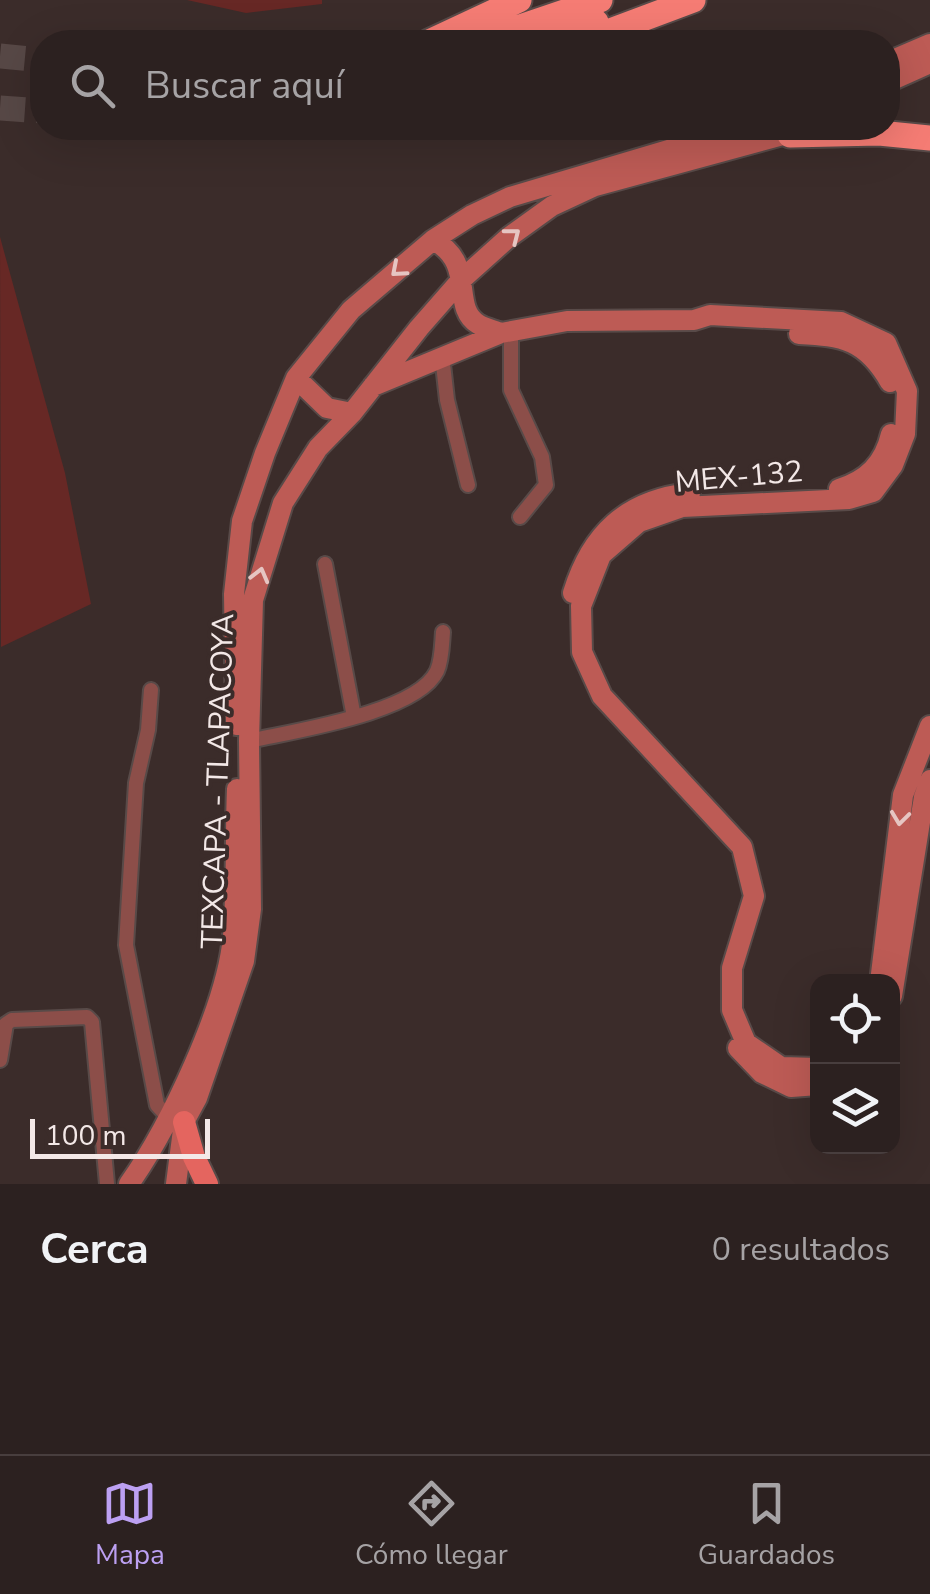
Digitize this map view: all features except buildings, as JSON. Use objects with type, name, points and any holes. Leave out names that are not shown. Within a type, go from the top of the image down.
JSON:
[{"type":"highway","points":[[455,30],[519,0]]},
{"type":"highway","points":[[509,30],[600,0]]},
{"type":"highway","points":[[571,30],[648,0]]},
{"type":"highway","points":[[613,30],[693,0]]},
{"type":"highway","points":[[900,135],[930,138]]},
{"type":"main road","points":[[900,57],[930,44]]},
{"type":"main road","points":[[900,77],[930,63]]},
{"type":"main road","points":[[900,89],[930,76]]},
{"type":"main road","name":"TEXCAPA - TLAPACOYA","points":[[176,1184],[177,1120],[225,980],[233,937],[237,784],[234,594],[242,521],[296,378],[351,310],[433,240],[472,215],[510,197],[698,140]]},
{"type":"main road","name":"TEXCAPA - TLAPACOYA","points":[[128,1184],[198,1098],[244,961],[251,909],[249,741],[253,600],[283,504],[318,448],[352,413],[461,280],[509,237],[552,206],[595,186],[761,140]]},
{"type":"main road","points":[[433,240],[445,246],[457,260],[465,306],[474,323],[506,332]]},
{"type":"main road","name":"MEX-132","points":[[373,386],[506,332],[567,321],[694,320],[710,315],[840,322],[886,343],[907,391],[905,434],[893,465],[873,492],[849,499],[682,507],[639,522],[601,555],[581,606],[582,652],[602,696],[742,847],[754,896],[732,968],[732,1010],[746,1043],[782,1067],[810,1068]]},
{"type":"main road","name":"MEX-132","points":[[694,320],[707,328],[840,336],[878,361],[894,389],[896,416],[888,446],[862,482],[837,489],[685,493],[649,502],[611,524],[582,562],[569,607],[571,656],[587,695],[733,856],[742,894],[720,972],[720,1015],[741,1053],[762,1073],[792,1087],[810,1086]]},
{"type":"main road","points":[[296,378],[327,408],[352,413]]},
{"type":"main road","points":[[881,974],[903,795],[930,726]]},
{"type":"main road","points":[[896,974],[930,780]]},
{"type":"main road","points":[[177,1120],[208,1184]]},
{"type":"street","points":[[506,332],[512,390],[542,457],[546,485],[520,517]]},
{"type":"street","points":[[442,356],[446,400],[468,485]]},
{"type":"street","points":[[325,564],[354,717]]},
{"type":"street","points":[[249,741],[393,705],[429,683],[438,669],[444,632]]},
{"type":"street","points":[[151,690],[148,730],[136,783],[126,945],[157,1105],[177,1120]]},
{"type":"street","points":[[0,1060],[6,1024],[12,1020],[87,1017],[92,1022],[106,1184]]},
{"type":"shaded area","points":[[187,0],[322,0],[322,4],[246,13]]},
{"type":"shaded area","points":[[0,237],[65,473],[91,604],[1,647]]},
{"type":"tunnel","points":[[0,56],[30,59]]},
{"type":"tunnel","points":[[0,108],[30,110]]}]
